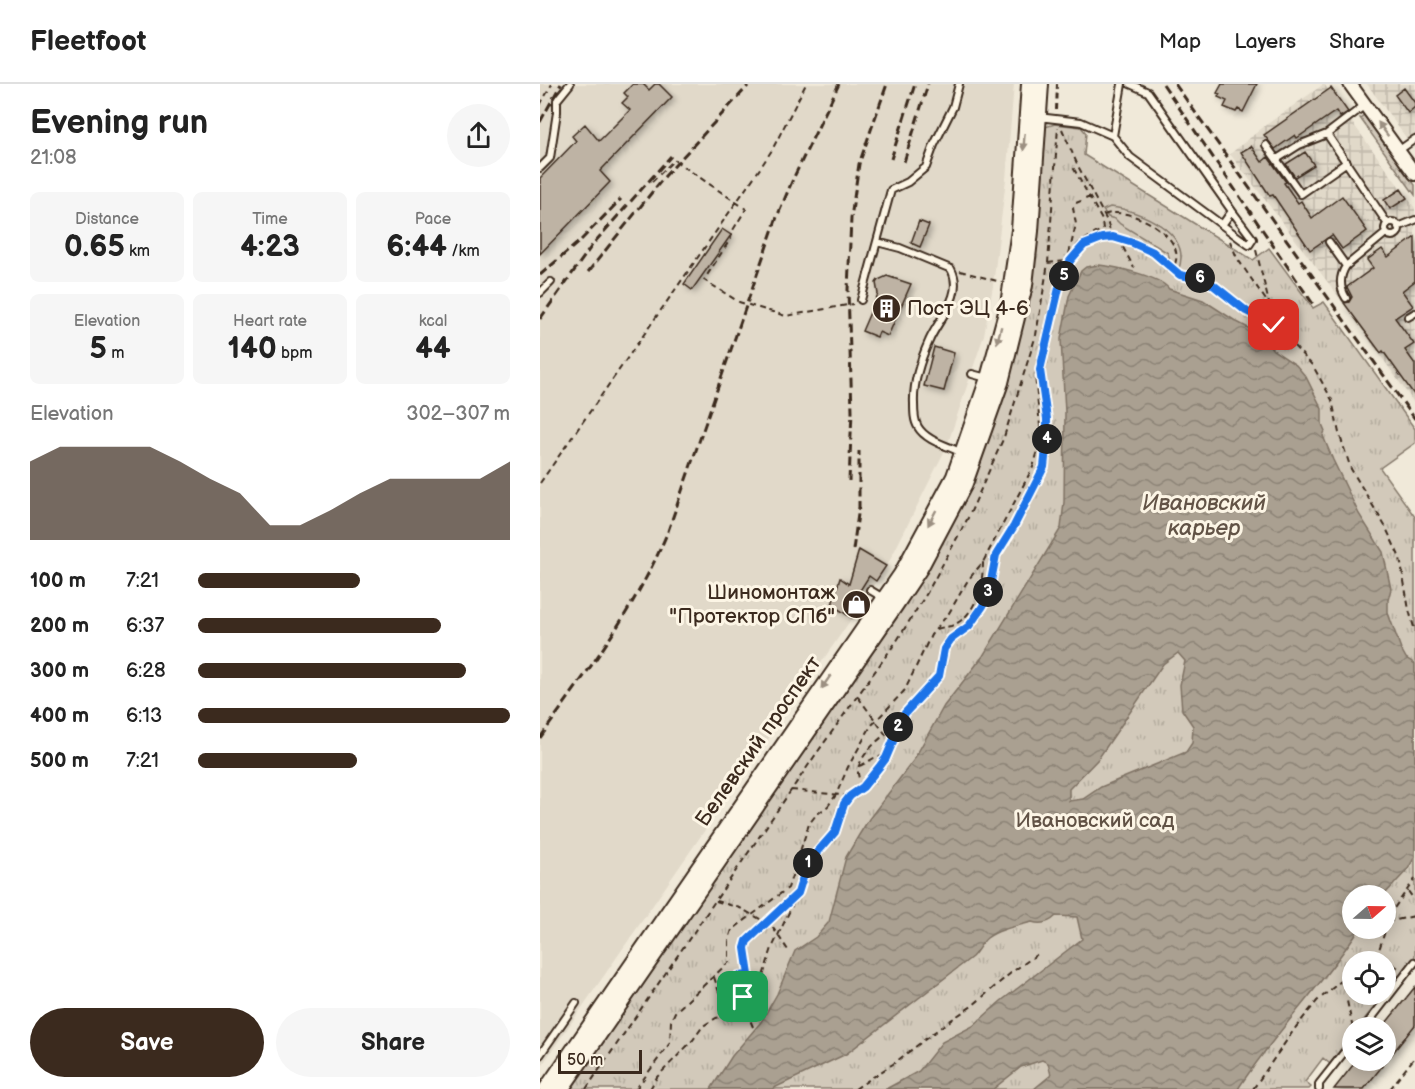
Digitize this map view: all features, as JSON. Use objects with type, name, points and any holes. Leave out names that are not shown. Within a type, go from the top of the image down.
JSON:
[{"type":"street","name":"Белевский проспект","points":[[993,380],[1011,283],[1018,230],[1028,84]]},
{"type":"street","name":"Белевский проспект","points":[[545,1089],[889,601],[918,568],[944,519],[993,380],[1023,285],[1039,84]]},
{"type":"street","points":[[1350,84],[1415,174]]},
{"type":"street","name":"Белевский проспект","points":[[559,1089],[889,601]]},
{"type":"lane","points":[[540,168],[550,158],[557,100],[570,84]]},
{"type":"lane","points":[[861,300],[891,190],[908,182],[926,167],[953,107],[959,84]]},
{"type":"lane","points":[[1113,136],[1122,84]]},
{"type":"lane","points":[[1037,117],[1081,122],[1113,136],[1130,157],[1249,245],[1253,239],[1148,92],[1130,84]]},
{"type":"lane","points":[[1277,159],[1299,144],[1328,134],[1365,105]]},
{"type":"lane","points":[[1328,134],[1387,224]]},
{"type":"lane","points":[[1398,151],[1415,139]]},
{"type":"lane","points":[[1266,145],[1301,194],[1347,162]]},
{"type":"lane","points":[[1222,225],[1232,211]]},
{"type":"lane","points":[[1398,227],[1415,220]]},
{"type":"lane","points":[[1387,224],[1392,222],[1398,227]]},
{"type":"lane","points":[[1386,233],[1387,224]]},
{"type":"lane","points":[[1386,233],[1391,236],[1396,234],[1398,227]]},
{"type":"lane","points":[[1346,298],[1340,287],[1346,266],[1386,233]]},
{"type":"lane","points":[[877,242],[900,248],[951,269],[955,287],[945,316],[929,339],[919,369],[914,392],[915,416],[918,427],[927,436],[967,455]]},
{"type":"lane","points":[[1329,242],[1346,266]]},
{"type":"lane","points":[[540,292],[551,282]]},
{"type":"lane","points":[[1408,317],[1415,313]]},
{"type":"lane","points":[[972,374],[993,380]]},
{"type":"lane","points":[[870,590],[889,601]]},
{"type":"lane","points":[[1372,1017],[1415,962]]},
{"type":"lane","points":[[540,1055],[576,1004]]},
{"type":"lane","points":[[1319,1089],[1319,1084],[1342,1055]]},
{"type":"path","points":[[540,105],[552,84]]},
{"type":"path","points":[[540,483],[772,150],[806,84]]},
{"type":"path","points":[[636,1089],[670,1043],[673,1015],[729,960],[729,939],[732,930],[788,888],[809,824],[836,795],[848,767],[875,720],[905,690],[931,635],[949,613],[968,580],[983,562],[1035,460],[1040,426],[1035,375],[1057,279],[1069,256],[1082,241],[1102,229],[1102,220],[1063,132],[1055,105],[1057,84]]},
{"type":"path","points":[[652,182],[674,160],[746,210],[704,280],[739,302],[786,316],[848,306],[861,300]]},
{"type":"path","points":[[1090,196],[1104,215],[1113,237]]},
{"type":"path","points":[[1070,261],[1068,252],[1076,224],[1072,207],[1090,196]]},
{"type":"path","points":[[1104,215],[1124,213],[1138,217],[1160,229],[1175,249],[1177,261],[1172,269]]},
{"type":"path","points":[[1222,225],[1238,258],[1270,306]]},
{"type":"path","points":[[1118,238],[1134,268]]},
{"type":"path","points":[[655,1089],[651,1087],[657,1077],[693,1040],[703,1026],[716,1017],[737,1014],[745,1008],[760,987],[778,934],[801,887],[807,864],[835,832],[844,804],[850,796],[863,787],[887,755],[905,713],[939,676],[944,649],[951,639],[976,618],[987,594],[996,555],[1014,526],[1044,467],[1047,419],[1040,370],[1059,288],[1070,261],[1084,245],[1093,240],[1118,238],[1153,252],[1184,277],[1198,277],[1207,280],[1246,311],[1279,329],[1313,366],[1332,400],[1339,433],[1351,469],[1385,526],[1400,558],[1408,610],[1415,631]]},
{"type":"path","points":[[1253,239],[1270,306],[1279,329]]},
{"type":"path","points":[[1048,263],[1070,261]]},
{"type":"path","points":[[951,269],[1011,283]]},
{"type":"path","points":[[937,629],[952,626],[975,602],[980,592],[983,562]]},
{"type":"path","points":[[857,696],[892,743]]},
{"type":"path","points":[[863,787],[858,772],[859,766],[870,748],[886,734]]},
{"type":"path","points":[[859,766],[874,758],[887,755]]},
{"type":"path","points":[[791,790],[850,796]]},
{"type":"path","points":[[1396,905],[1415,879]]},
{"type":"path","points":[[753,1027],[745,1008],[739,976],[749,975],[745,944],[798,893],[801,887]]},
{"type":"path","points":[[1407,890],[1415,901]]},
{"type":"path","points":[[716,901],[740,908],[766,922],[778,934],[790,953]]},
{"type":"path","points":[[1396,923],[1415,916]]},
{"type":"path","points":[[855,1089],[972,1006],[1012,972],[1039,953]]},
{"type":"path","points":[[1396,966],[1406,973]]},
{"type":"path","points":[[714,976],[727,1016]]},
{"type":"path","points":[[1253,1089],[1290,1035],[1317,1001],[1342,980]]},
{"type":"path","points":[[1390,1089],[1415,1057]]},
{"type":"shaded area","points":[[540,84],[1014,84],[1006,179],[993,286],[984,335],[947,446],[890,560],[540,1068]]},
{"type":"shaded area","points":[[1324,84],[1415,208],[1415,404],[1336,293],[1230,154]]},
{"type":"shaded area","points":[[1367,84],[1415,84],[1415,150]]},
{"type":"green space","points":[[1364,115],[1415,185],[1415,195],[1360,118]]},
{"type":"green space","name":"Ивановский карьер","points":[[1055,124],[1081,127],[1086,133],[1084,155],[1253,260],[1269,248],[1313,308],[1324,302],[1415,429],[1415,443],[1380,468],[1415,517],[1415,956],[1396,980],[1396,951],[1342,951],[1342,1005],[1376,1005],[1366,1017],[1342,1017],[1342,1048],[1330,1064],[1323,1058],[1305,1082],[1311,1087],[1309,1089],[569,1089],[911,594],[975,476],[1010,376],[1031,291],[1036,254],[1045,127]]},
{"type":"green space","points":[[1110,207],[1136,213],[1161,226],[1171,235],[1178,245],[1181,257],[1178,271],[1171,265],[1168,253],[1115,219],[1108,217],[1103,210]]},
{"type":"water","name":"Ивановский карьер","points":[[1099,265],[1116,268],[1157,280],[1169,289],[1203,300],[1260,334],[1273,350],[1296,365],[1306,377],[1322,409],[1322,424],[1325,431],[1323,436],[1333,460],[1359,514],[1383,552],[1391,589],[1388,613],[1401,649],[1406,658],[1415,664],[1415,856],[1408,869],[1393,885],[1342,885],[1342,939],[1352,939],[1238,1089],[1034,1089],[1051,1075],[1048,1063],[1042,1060],[1021,1067],[993,1089],[886,1089],[919,1071],[942,1042],[973,1026],[1001,1001],[1082,939],[1077,917],[1056,916],[1045,923],[1032,922],[1015,926],[987,938],[972,957],[846,1054],[772,1089],[711,1089],[732,1056],[761,1022],[777,994],[795,951],[816,937],[829,922],[846,857],[869,819],[913,761],[944,706],[983,656],[1061,528],[1064,502],[1065,412],[1061,339],[1069,296],[1081,271],[1086,267]],"holes":[[[1178,653],[1185,661],[1180,685],[1182,710],[1193,726],[1192,743],[1186,752],[1101,787],[1083,799],[1069,801],[1069,789],[1098,759],[1163,664]]]},
{"type":"building","points":[[633,84],[643,84],[649,90],[655,84],[659,84],[672,97],[600,171],[610,182],[540,254],[540,178],[576,141],[572,136],[585,124],[599,141],[630,110],[622,103],[628,97],[624,93]]},
{"type":"building","points":[[1222,84],[1257,84],[1243,112],[1224,107],[1227,101],[1218,97],[1220,94],[1217,93]]},
{"type":"building","points":[[1331,88],[1348,112],[1340,117],[1336,111],[1297,138],[1295,135],[1275,149],[1264,135]]},
{"type":"building","points":[[1404,88],[1415,103],[1415,107],[1408,113],[1395,95]]},
{"type":"building","points":[[1251,146],[1262,162],[1268,157],[1298,203],[1301,201],[1312,218],[1342,196],[1367,231],[1342,249],[1332,235],[1310,250],[1241,152]]},
{"type":"building","points":[[1305,152],[1314,165],[1295,177],[1286,164]]},
{"type":"building","points":[[1401,189],[1407,198],[1390,209],[1384,200]]},
{"type":"building","points":[[919,221],[929,225],[920,247],[911,243]]},
{"type":"building","points":[[722,229],[731,235],[692,290],[684,284]]},
{"type":"building","points":[[1415,237],[1415,281],[1402,291],[1413,306],[1395,318],[1414,344],[1405,350],[1415,364],[1415,396],[1383,351],[1381,353],[1344,303],[1349,302],[1352,297],[1347,287],[1373,268],[1367,260],[1382,249],[1388,257]]},
{"type":"building","name":"Пост ЭЦ 4-6","points":[[887,276],[911,284],[888,336],[879,332],[877,337],[862,331],[878,294],[876,283]]},
{"type":"building","points":[[934,347],[954,353],[944,391],[924,386]]},
{"type":"building","points":[[859,550],[886,566],[876,581],[869,576],[854,600],[861,605],[852,618],[832,605],[840,578],[849,584]]},
{"type":"building","points":[[1415,987],[1415,1025],[1396,1049],[1396,1017],[1391,1017]]},
{"type":"building","points":[[1348,1071],[1378,1071],[1364,1089],[1334,1089]]},
{"type":"railway","points":[[540,122],[561,84]]},
{"type":"railway","points":[[540,738],[610,638],[656,559],[668,531],[777,217],[839,84]]},
{"type":"railway","points":[[849,481],[852,411],[848,290],[851,218],[859,164],[887,84]]},
{"type":"railway","points":[[891,159],[915,84]]},
{"type":"railway","points":[[904,162],[928,84]]},
{"type":"railway","points":[[1163,84],[1313,304]]},
{"type":"railway","points":[[1175,84],[1415,419]]},
{"type":"railway","points":[[588,272],[665,176],[748,86]]},
{"type":"railway","points":[[540,319],[593,244],[671,156]]},
{"type":"railway","points":[[540,275],[580,241],[621,199]]},
{"type":"railway","points":[[853,550],[859,507],[859,451]]},
{"type":"place","name":"Пост ЭЦ 4-6","points":[[886,308]]},
{"type":"place","name":"Шиномонтаж \"Протектор СПб\"","points":[[856,604]]},
{"type":"route","points":[[743,997],[739,976],[749,975],[745,944],[798,893],[807,864],[835,832],[844,804],[850,796],[863,787],[886,758],[905,713],[939,676],[944,649],[951,639],[969,626],[983,606],[996,555],[1014,526],[1044,467],[1047,419],[1040,370],[1059,288],[1070,261],[1084,245],[1093,240],[1113,237],[1122,239],[1153,252],[1184,277],[1198,277],[1207,280],[1246,311],[1274,325]]},
{"type":"park label","name":"Ивановский сад","points":[[1095,820]]}]
